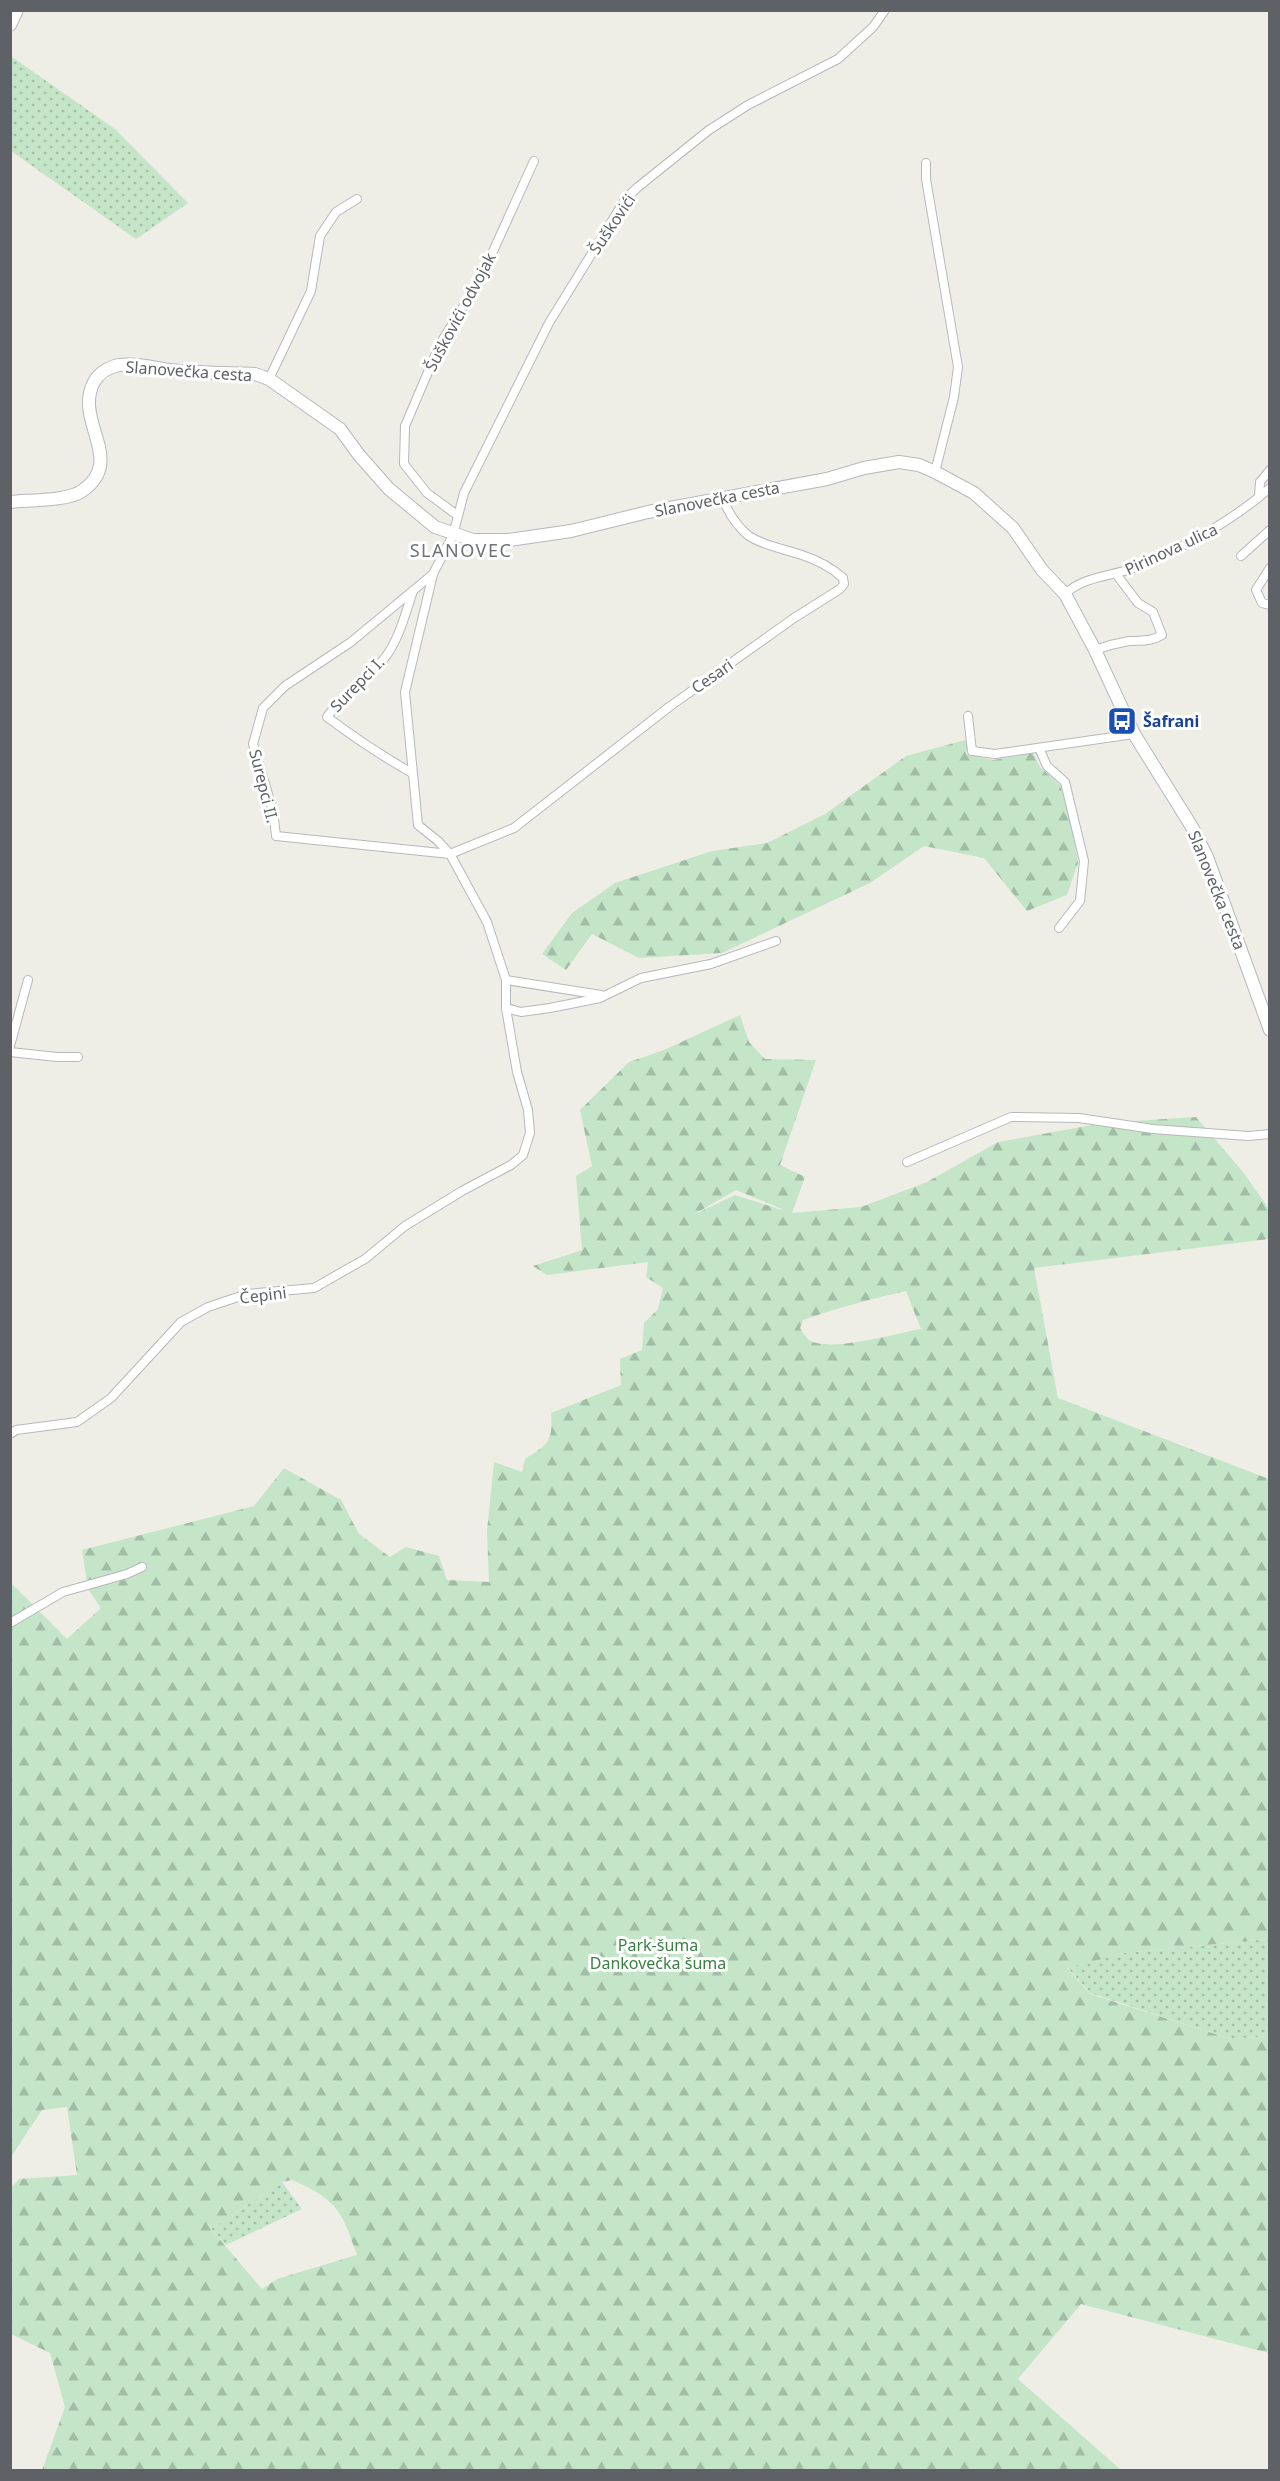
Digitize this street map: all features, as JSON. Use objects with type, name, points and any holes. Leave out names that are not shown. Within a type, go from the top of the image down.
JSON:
[{"type":"street","points":[[10,25],[17,10]]},
{"type":"street","name":"Šuškovići","points":[[453,535],[464,493],[549,322],[626,198],[709,130],[748,105],[838,59],[873,27],[885,10]]},
{"type":"street","name":"Šuškovići odvojak","points":[[457,515],[427,493],[404,464],[405,426],[440,344],[480,280],[534,161]]},
{"type":"street","points":[[926,163],[926,179],[958,367],[954,397],[935,472]]},
{"type":"street","points":[[269,379],[311,291],[320,236],[336,212],[357,199]]},
{"type":"street","name":"Slanovečka cesta","points":[[10,502],[81,492],[94,480],[100,468],[101,456],[87,405],[89,391],[95,379],[105,370],[119,365],[255,374],[269,379],[340,429],[389,489],[435,527],[473,540],[509,540],[571,531],[648,512],[827,479],[864,468],[899,462],[919,465],[974,493],[1013,528],[1042,570],[1065,594],[1095,650],[1134,734],[1192,827],[1207,857],[1269,1030]]},
{"type":"street","points":[[1259,497],[1260,482],[1269,470]]},
{"type":"street","name":"Pirinova ulica","points":[[1065,594],[1074,585],[1091,578],[1116,574],[1211,533],[1269,488]]},
{"type":"street","name":"Cesari","points":[[450,854],[514,828],[669,707],[844,584],[843,578],[827,566],[749,536],[730,516],[722,497]]},
{"type":"street","points":[[1241,556],[1269,530]]},
{"type":"street","points":[[453,535],[433,574],[405,692],[412,773],[418,825],[450,854],[487,922],[506,980],[506,1008],[521,1012],[604,996],[642,978],[711,964],[776,941]]},
{"type":"street","points":[[1269,568],[1256,590],[1262,603],[1269,605]]},
{"type":"street","name":"Surepci II.","points":[[433,574],[351,642],[285,686],[264,708],[253,744],[273,811],[276,836],[450,854]]},
{"type":"street","points":[[1095,650],[1110,644],[1151,642],[1162,635],[1153,612],[1138,603],[1116,574]]},
{"type":"street","name":"Surepci I.","points":[[412,773],[372,751],[365,743],[327,717],[337,702],[355,689],[384,658],[399,632],[413,590]]},
{"type":"street","points":[[968,716],[972,751],[995,754],[1134,734]]},
{"type":"street","points":[[1039,748],[1047,766],[1065,782],[1084,861],[1080,901],[1059,928]]},
{"type":"street","points":[[10,1046],[28,980]]},
{"type":"street","points":[[506,980],[604,996]]},
{"type":"street","name":"Čepini","points":[[10,1434],[16,1431],[77,1422],[111,1398],[181,1322],[208,1307],[247,1294],[314,1288],[365,1259],[405,1226],[462,1191],[512,1165],[523,1155],[530,1133],[528,1110],[517,1072],[506,1008]]},
{"type":"street","points":[[10,1052],[78,1057]]},
{"type":"street","points":[[907,1162],[1011,1117],[1079,1118],[1165,1130],[1248,1136],[1269,1134]]},
{"type":"street","points":[[10,1623],[63,1592],[127,1574],[142,1567]]},
{"type":"green space","points":[[12,57],[115,129],[188,203],[136,239],[11,151]]},
{"type":"green space","points":[[969,739],[966,754],[993,760],[1033,753],[1040,767],[1060,785],[1072,822],[1078,863],[1067,895],[1027,911],[984,858],[924,846],[870,883],[722,953],[639,958],[592,934],[566,970],[542,954],[572,913],[615,883],[712,851],[767,843],[825,814],[906,756]]},
{"type":"green space","name":"Park-šuma Dankovečka šuma","points":[[740,1015],[749,1042],[765,1059],[816,1060],[780,1165],[805,1177],[792,1213],[861,1207],[927,1182],[998,1142],[1103,1123],[1196,1117],[1243,1172],[1269,1209],[1269,1239],[1034,1268],[1058,1398],[1269,1479],[1269,1939],[1124,1953],[1067,1968],[1090,1994],[1231,2039],[1269,2036],[1269,2353],[1081,2304],[1018,2379],[1121,2470],[42,2470],[65,2407],[50,2353],[11,2334],[11,2188],[19,2179],[77,2175],[67,2107],[42,2110],[11,2157],[11,1583],[67,1639],[101,1608],[88,1589],[82,1550],[254,1506],[284,1468],[341,1500],[359,1534],[390,1557],[406,1547],[439,1556],[447,1580],[489,1582],[487,1531],[494,1462],[522,1472],[525,1459],[548,1441],[551,1430],[551,1413],[621,1385],[620,1359],[642,1350],[644,1323],[658,1309],[663,1288],[646,1277],[648,1262],[547,1275],[533,1266],[582,1250],[576,1176],[592,1166],[580,1110],[629,1062],[664,1050]],"holes":[[[736,1190],[782,1209],[782,1210],[735,1195],[693,1215]],[[906,1291],[921,1329],[854,1343],[828,1344],[811,1341],[800,1328],[803,1320]],[[292,2180],[328,2200],[341,2216],[357,2255],[277,2279],[262,2289],[211,2229],[282,2182]]]},
{"type":"green space","points":[[1269,1939],[1269,2036],[1231,2039],[1090,1993],[1067,1967],[1124,1953]]},
{"type":"green space","points":[[282,2182],[302,2209],[226,2245],[211,2229]]},
{"type":"place","name":"Šafrani","points":[[1122,721]]},
{"type":"district","name":"SLANOVEC","points":[[461,550]]}]
